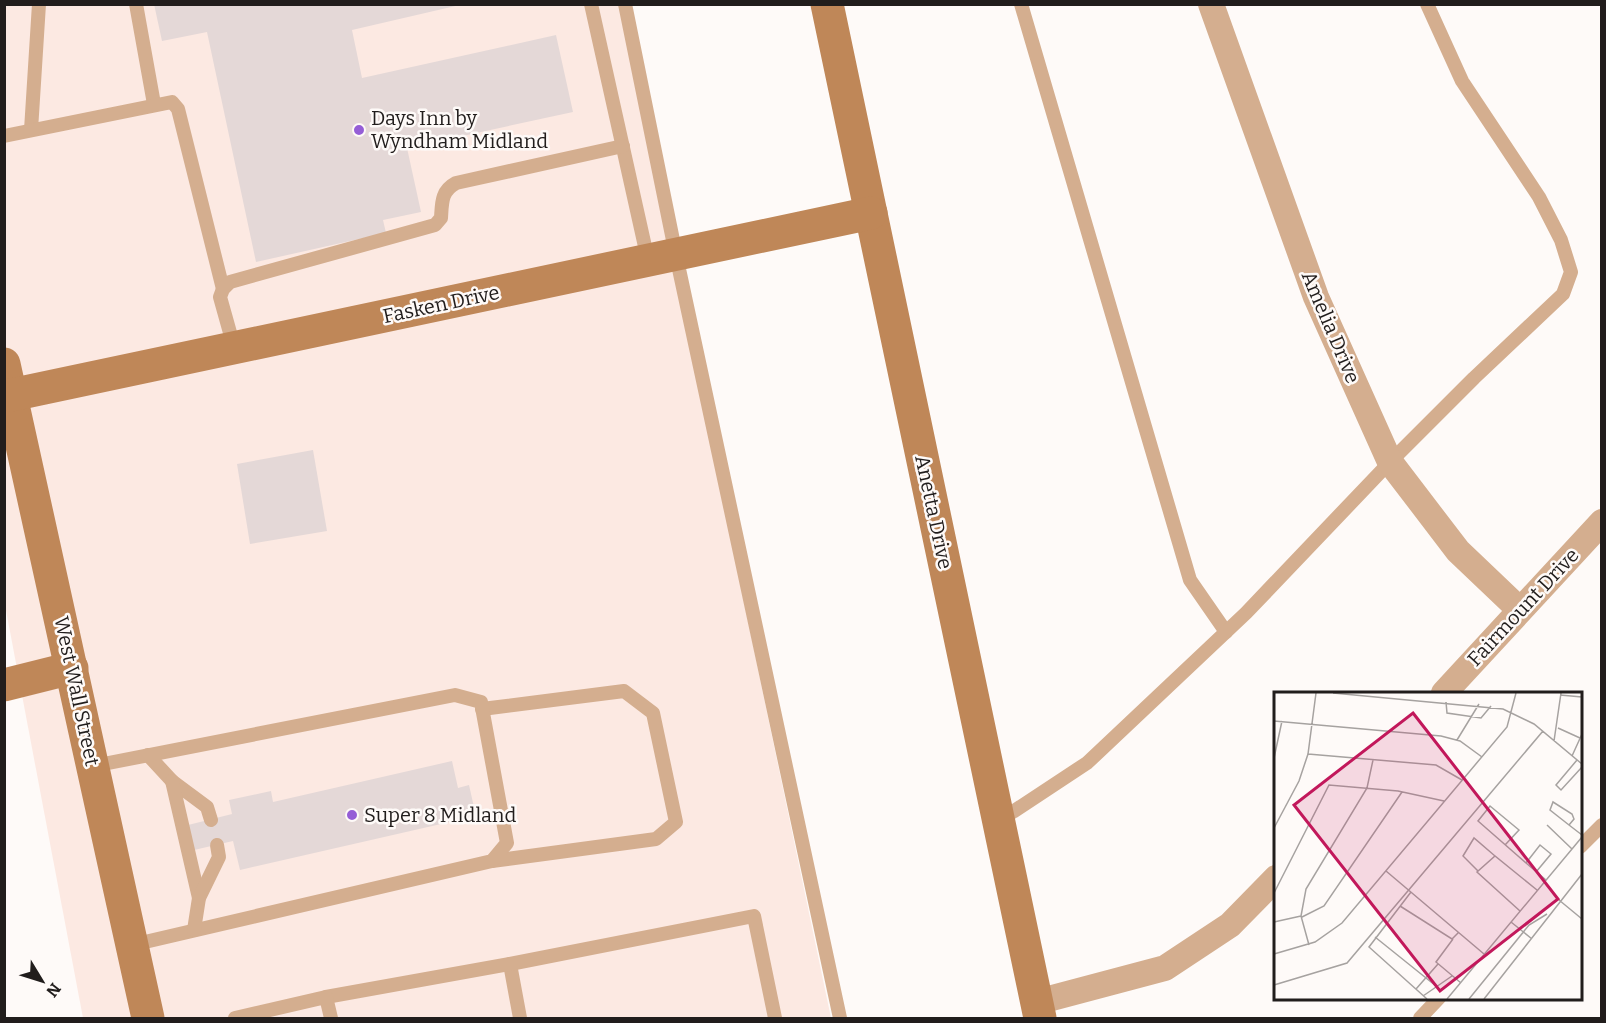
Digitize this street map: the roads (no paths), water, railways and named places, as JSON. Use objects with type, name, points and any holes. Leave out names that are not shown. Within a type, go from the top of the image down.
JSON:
[{"type":"street","name":"Anetta Drive","points":[[827,4],[1039,1010]]},
{"type":"street","name":"Amelia Drive","points":[[1211,4],[1316,297],[1390,462],[1458,551],[1520,610]]},
{"type":"street","name":"Fasken Drive","points":[[11,395],[871,213]]},
{"type":"street","name":"West Wall Street","points":[[4,363],[148,1018]]},
{"type":"street","name":"Fairmount Drive","points":[[1445,692],[1602,522]]},
{"type":"street","points":[[4,685],[72,668]]},
{"type":"street","points":[[1039,1010],[1165,968],[1230,925],[1274,880]]},
{"type":"lane","points":[[31,130],[39,4]]},
{"type":"lane","points":[[136,4],[154,104]]},
{"type":"lane","points":[[591,4],[623,147],[662,258]]},
{"type":"lane","points":[[625,4],[662,258],[840,1018]]},
{"type":"lane","points":[[1021,4],[1190,580],[1226,632]]},
{"type":"lane","points":[[999,821],[1087,764],[1226,632],[1390,462],[1563,294],[1571,272],[1561,240],[1539,197],[1462,81],[1426,4]]},
{"type":"lane","points":[[4,136],[172,102],[178,109],[223,289]]},
{"type":"lane","points":[[234,348],[220,297],[223,289],[230,282],[435,225],[441,218],[442,196],[448,187],[456,183],[623,147]]},
{"type":"lane","points":[[132,945],[492,861],[656,839],[676,822],[653,713],[624,691],[482,709]]},
{"type":"lane","points":[[93,765],[455,695],[481,702],[507,843],[492,861]]},
{"type":"lane","points":[[148,755],[172,781],[207,807],[211,820]]},
{"type":"lane","points":[[172,781],[199,898]]},
{"type":"lane","points":[[1582,846],[1602,825]]},
{"type":"lane","points":[[194,930],[199,898],[219,857],[217,845]]},
{"type":"lane","points":[[235,1018],[326,997],[754,916],[775,1018]]},
{"type":"lane","points":[[510,964],[520,1018]]},
{"type":"lane","points":[[326,997],[332,1018]]},
{"type":"lane","points":[[1420,1018],[1438,999]]},
{"type":"place","name":"Days Inn by Wyndham Midland","points":[[359,130]]},
{"type":"place","name":"Super 8 Midland","points":[[352,815]]}]
